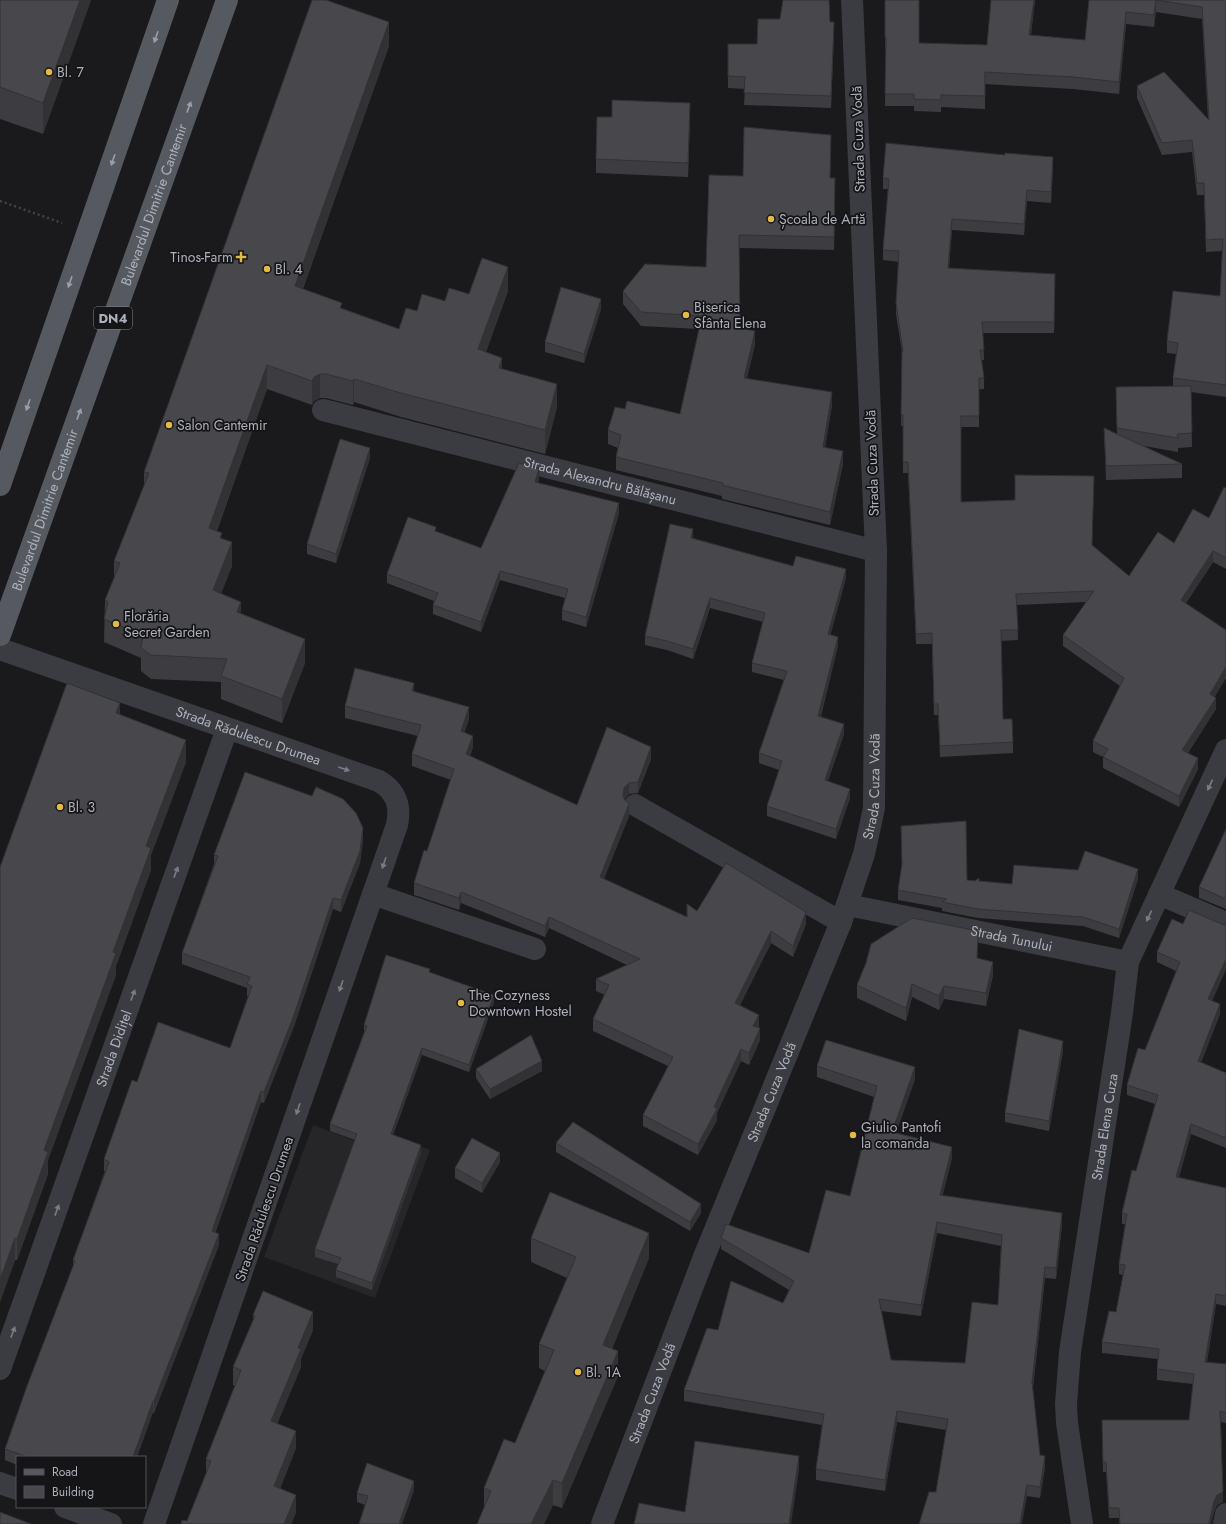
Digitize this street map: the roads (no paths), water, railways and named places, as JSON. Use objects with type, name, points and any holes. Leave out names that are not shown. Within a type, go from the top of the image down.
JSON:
[{"type":"main road","points":[[0,485],[168,0]]},
{"type":"main road","name":"Bulevardul Dimitrie Cantemir","points":[[0,635],[227,0]]},
{"type":"street","name":"Strada Cuza Vodă","points":[[602,1524],[704,1257],[845,914],[864,854],[874,808],[876,551],[852,0]]},
{"type":"street","name":"Strada Alexandru Bălășanu","points":[[324,410],[876,551]]},
{"type":"street","name":"Strada Rădulescu Drumea","points":[[0,649],[379,781],[391,790],[399,806],[397,825],[154,1524]]},
{"type":"street","name":"Strada Didițel","points":[[0,1369],[227,729]]},
{"type":"street","name":"Strada Elena Cuza","points":[[1082,1524],[1067,1423],[1067,1386],[1070,1352],[1122,1013],[1128,962],[1226,750]]},
{"type":"street","name":"Strada Tunului","points":[[635,805],[845,914],[1128,962]]},
{"type":"street","points":[[373,894],[534,949]]},
{"type":"street","points":[[1159,894],[1226,923]]},
{"type":"street","points":[[0,1483],[16,1489]]},
{"type":"street","points":[[68,1508],[111,1524]]},
{"type":"street","points":[[1224,1524],[1226,1514]]},
{"type":"place","name":"Bl. 7","points":[[49,72]]},
{"type":"place","name":"Școala de Artă","points":[[771,219]]},
{"type":"place","name":"Tinos-Farm","points":[[241,257]]},
{"type":"place","name":"Bl. 4","points":[[267,269]]},
{"type":"place","name":"Biserica Sfânta Elena","points":[[686,315]]},
{"type":"place","name":"Salon Cantemir","points":[[169,425]]},
{"type":"place","name":"Florăria Secret Garden","points":[[116,624]]},
{"type":"place","name":"Bl. 3","points":[[60,807]]},
{"type":"place","name":"The Cozyness Downtown Hostel","points":[[461,1003]]},
{"type":"place","name":"Giulio Pantofi la comanda","points":[[853,1135]]},
{"type":"place","name":"Bl. 1A","points":[[578,1372]]}]
